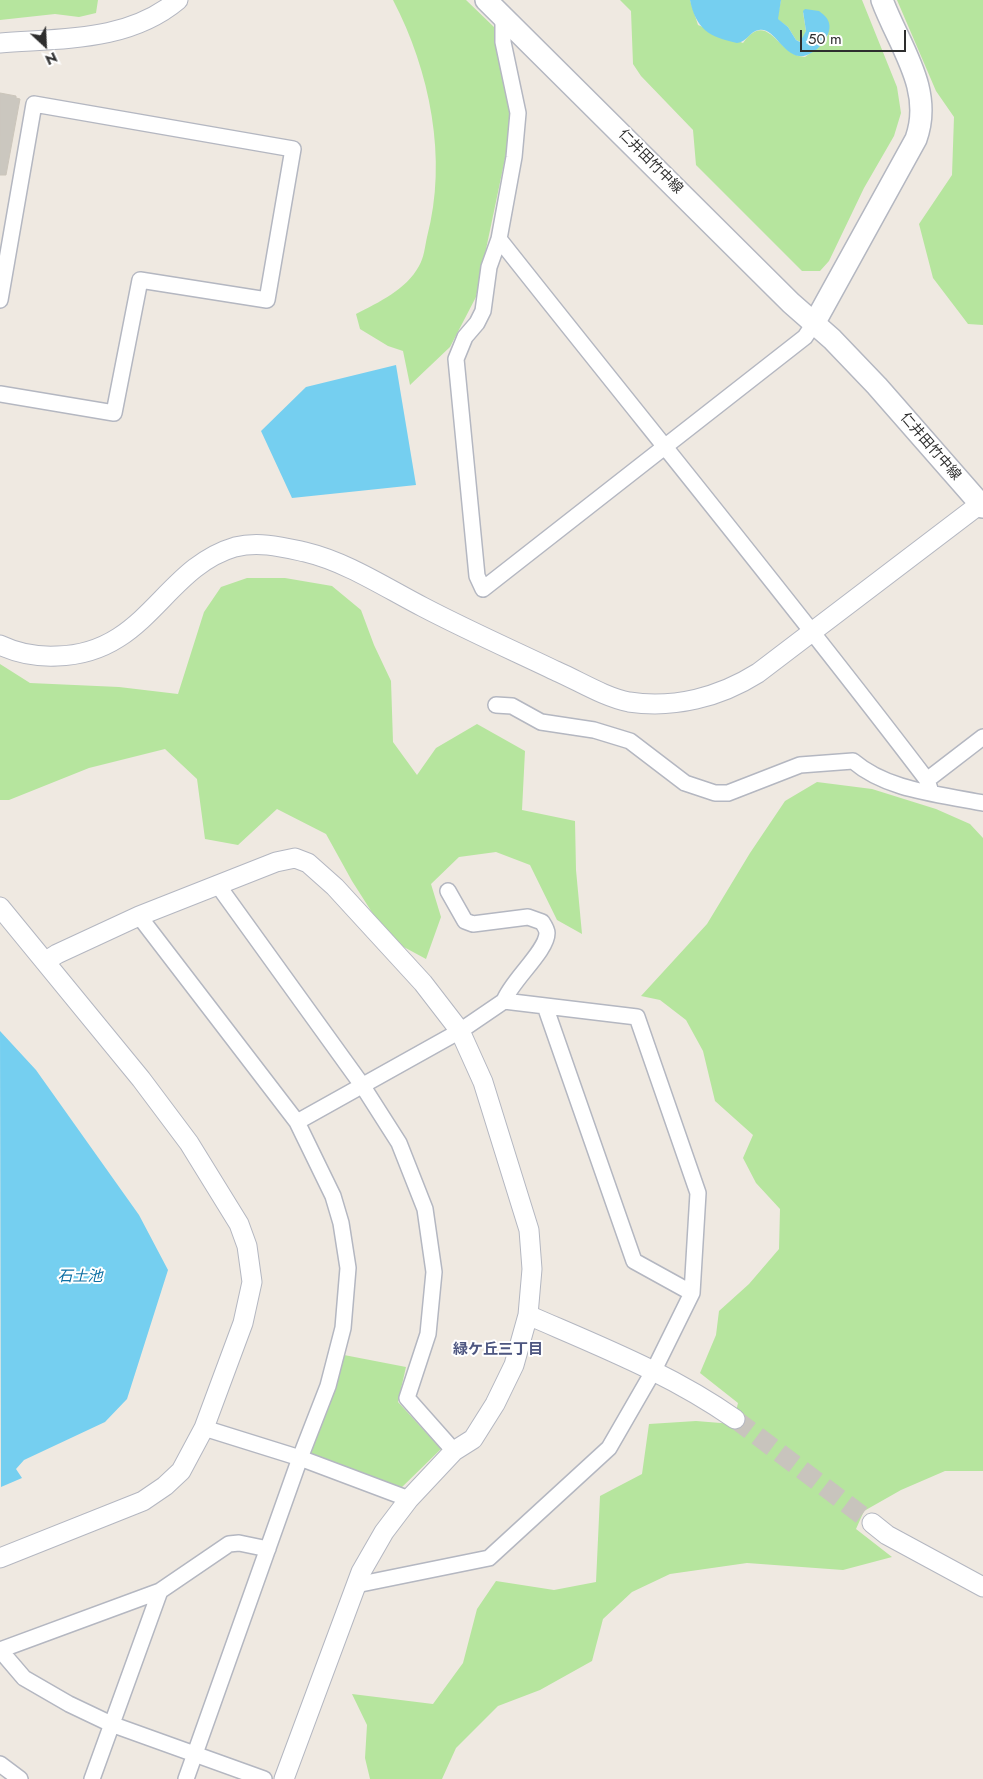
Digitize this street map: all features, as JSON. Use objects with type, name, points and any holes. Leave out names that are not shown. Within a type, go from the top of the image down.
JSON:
[{"type":"main road","name":"仁井田竹中線","points":[[486,0],[792,303],[815,322],[876,386],[981,506]]},
{"type":"main road","points":[[815,322],[916,139],[920,127],[921,100],[917,80],[882,0]]},
{"type":"street","points":[[0,43],[114,33],[142,23],[178,0]]},
{"type":"street","points":[[503,17],[503,42],[514,86],[518,124],[499,239],[490,267],[483,311],[478,323],[465,337],[456,359],[477,576],[483,589],[805,337],[815,322]]},
{"type":"street","points":[[0,300],[34,104],[293,149],[267,300],[140,280],[114,413],[0,394]]},
{"type":"street","points":[[499,239],[664,448],[814,631],[929,786]]},
{"type":"street","points":[[0,645],[15,652],[36,657],[67,656],[88,652],[112,642],[134,628],[198,567],[234,548],[254,544],[274,545],[316,555],[347,568],[443,618],[628,702],[657,704],[688,701],[741,684],[758,673],[981,506]]},
{"type":"street","points":[[496,705],[512,706],[541,722],[594,730],[630,741],[685,783],[715,793],[728,793],[800,765],[853,761],[864,771],[909,789],[929,786],[983,803]]},
{"type":"street","points":[[929,786],[983,737]]},
{"type":"street","points":[[46,961],[57,954],[139,916],[217,884],[276,862],[295,858],[308,863],[335,887],[417,976],[460,1031],[483,1082],[529,1230],[532,1269],[528,1315],[514,1365],[496,1404],[473,1439],[454,1451],[409,1499],[384,1532],[356,1585],[284,1779]]},
{"type":"street","points":[[217,884],[362,1085],[399,1143],[425,1209],[434,1272],[428,1334],[407,1398],[454,1451]]},
{"type":"street","points":[[297,1122],[460,1031],[504,1001],[508,990],[535,958],[547,933],[542,922],[528,917],[473,924],[465,921],[448,891]]},
{"type":"street","points":[[0,907],[141,1079],[189,1143],[239,1224],[247,1246],[252,1282],[248,1304],[204,1428],[181,1471],[165,1486],[142,1501],[0,1558]]},
{"type":"street","points":[[139,916],[297,1122],[333,1196],[341,1223],[348,1268],[343,1328],[328,1386],[300,1458],[186,1779]]},
{"type":"street","points":[[356,1585],[489,1558],[609,1448],[654,1370],[692,1293],[698,1194],[637,1017],[504,1001]]},
{"type":"street","points":[[545,1006],[634,1261],[692,1293]]},
{"type":"street","points":[[528,1315],[654,1370],[704,1396],[735,1419]]},
{"type":"street","points":[[204,1428],[300,1458],[409,1499]]},
{"type":"street","points":[[872,1524],[886,1535],[983,1587]]},
{"type":"street","points":[[264,1779],[111,1724],[69,1704],[24,1678],[0,1650],[160,1591],[229,1544],[239,1543],[268,1549]]},
{"type":"street","points":[[92,1779],[160,1591]]},
{"type":"street","points":[[0,1764],[20,1779]]},
{"type":"green space","points":[[0,0],[98,0],[96,13],[79,17],[55,14],[0,20]]},
{"type":"green space","points":[[393,0],[466,0],[494,27],[509,101],[511,130],[476,297],[450,347],[410,385],[403,351],[388,346],[360,329],[356,314],[399,289],[414,274],[423,256],[433,207],[436,177],[432,116],[417,56]]},
{"type":"green space","points":[[620,0],[690,0],[698,25],[743,43],[759,30],[766,32],[796,55],[805,57],[819,47],[828,35],[803,12],[806,31],[801,42],[796,40],[788,27],[777,19],[781,0],[862,0],[897,87],[901,113],[894,136],[864,188],[829,261],[820,271],[802,271],[696,165],[693,130],[641,76],[633,64],[631,11]]},
{"type":"green space","points":[[897,0],[983,0],[983,325],[968,324],[933,278],[919,224],[952,175],[954,117],[936,91]]},
{"type":"green space","points":[[247,578],[285,578],[332,586],[361,610],[374,645],[391,681],[393,742],[417,775],[436,748],[477,724],[525,751],[522,810],[575,821],[576,870],[582,934],[557,920],[530,865],[496,852],[459,857],[431,884],[441,917],[426,959],[389,939],[352,881],[326,834],[277,809],[238,845],[205,839],[197,779],[165,749],[89,768],[9,800],[0,800],[0,664],[30,683],[119,687],[178,694],[204,612],[221,587]]},
{"type":"green space","points":[[817,782],[872,789],[936,809],[970,824],[983,838],[983,1471],[945,1471],[901,1490],[864,1511],[856,1529],[892,1557],[843,1570],[747,1563],[670,1574],[632,1592],[603,1619],[592,1661],[540,1690],[498,1706],[456,1748],[442,1779],[370,1779],[365,1758],[367,1725],[352,1694],[433,1704],[463,1663],[477,1609],[496,1581],[554,1590],[596,1582],[600,1496],[642,1474],[649,1424],[696,1421],[733,1424],[738,1403],[700,1373],[716,1335],[719,1311],[749,1284],[779,1249],[780,1209],[756,1183],[743,1158],[753,1135],[715,1101],[703,1051],[686,1020],[660,1000],[641,996],[707,924],[750,853],[785,801]]},
{"type":"green space","points":[[344,1355],[406,1367],[398,1402],[441,1449],[400,1489],[308,1455]]},
{"type":"water","points":[[690,0],[781,0],[778,19],[788,27],[796,40],[800,42],[806,31],[803,11],[805,9],[819,11],[828,19],[828,34],[821,46],[804,56],[788,51],[774,36],[764,30],[753,32],[743,41],[737,43],[727,41],[711,34],[700,25]]},
{"type":"water","points":[[396,365],[416,485],[292,498],[261,431],[306,387]]},
{"type":"water","name":"石土池","points":[[0,1031],[36,1070],[139,1215],[168,1270],[127,1399],[105,1422],[24,1460],[16,1469],[22,1478],[1,1487]]},
{"type":"building","points":[[0,93],[16,96],[16,98],[20,99],[6,175],[0,175]]},
{"type":"tunnel","points":[[735,1419],[872,1523]]},
{"type":"district","name":"緑ケ丘三丁目","points":[[498,1350]]}]
